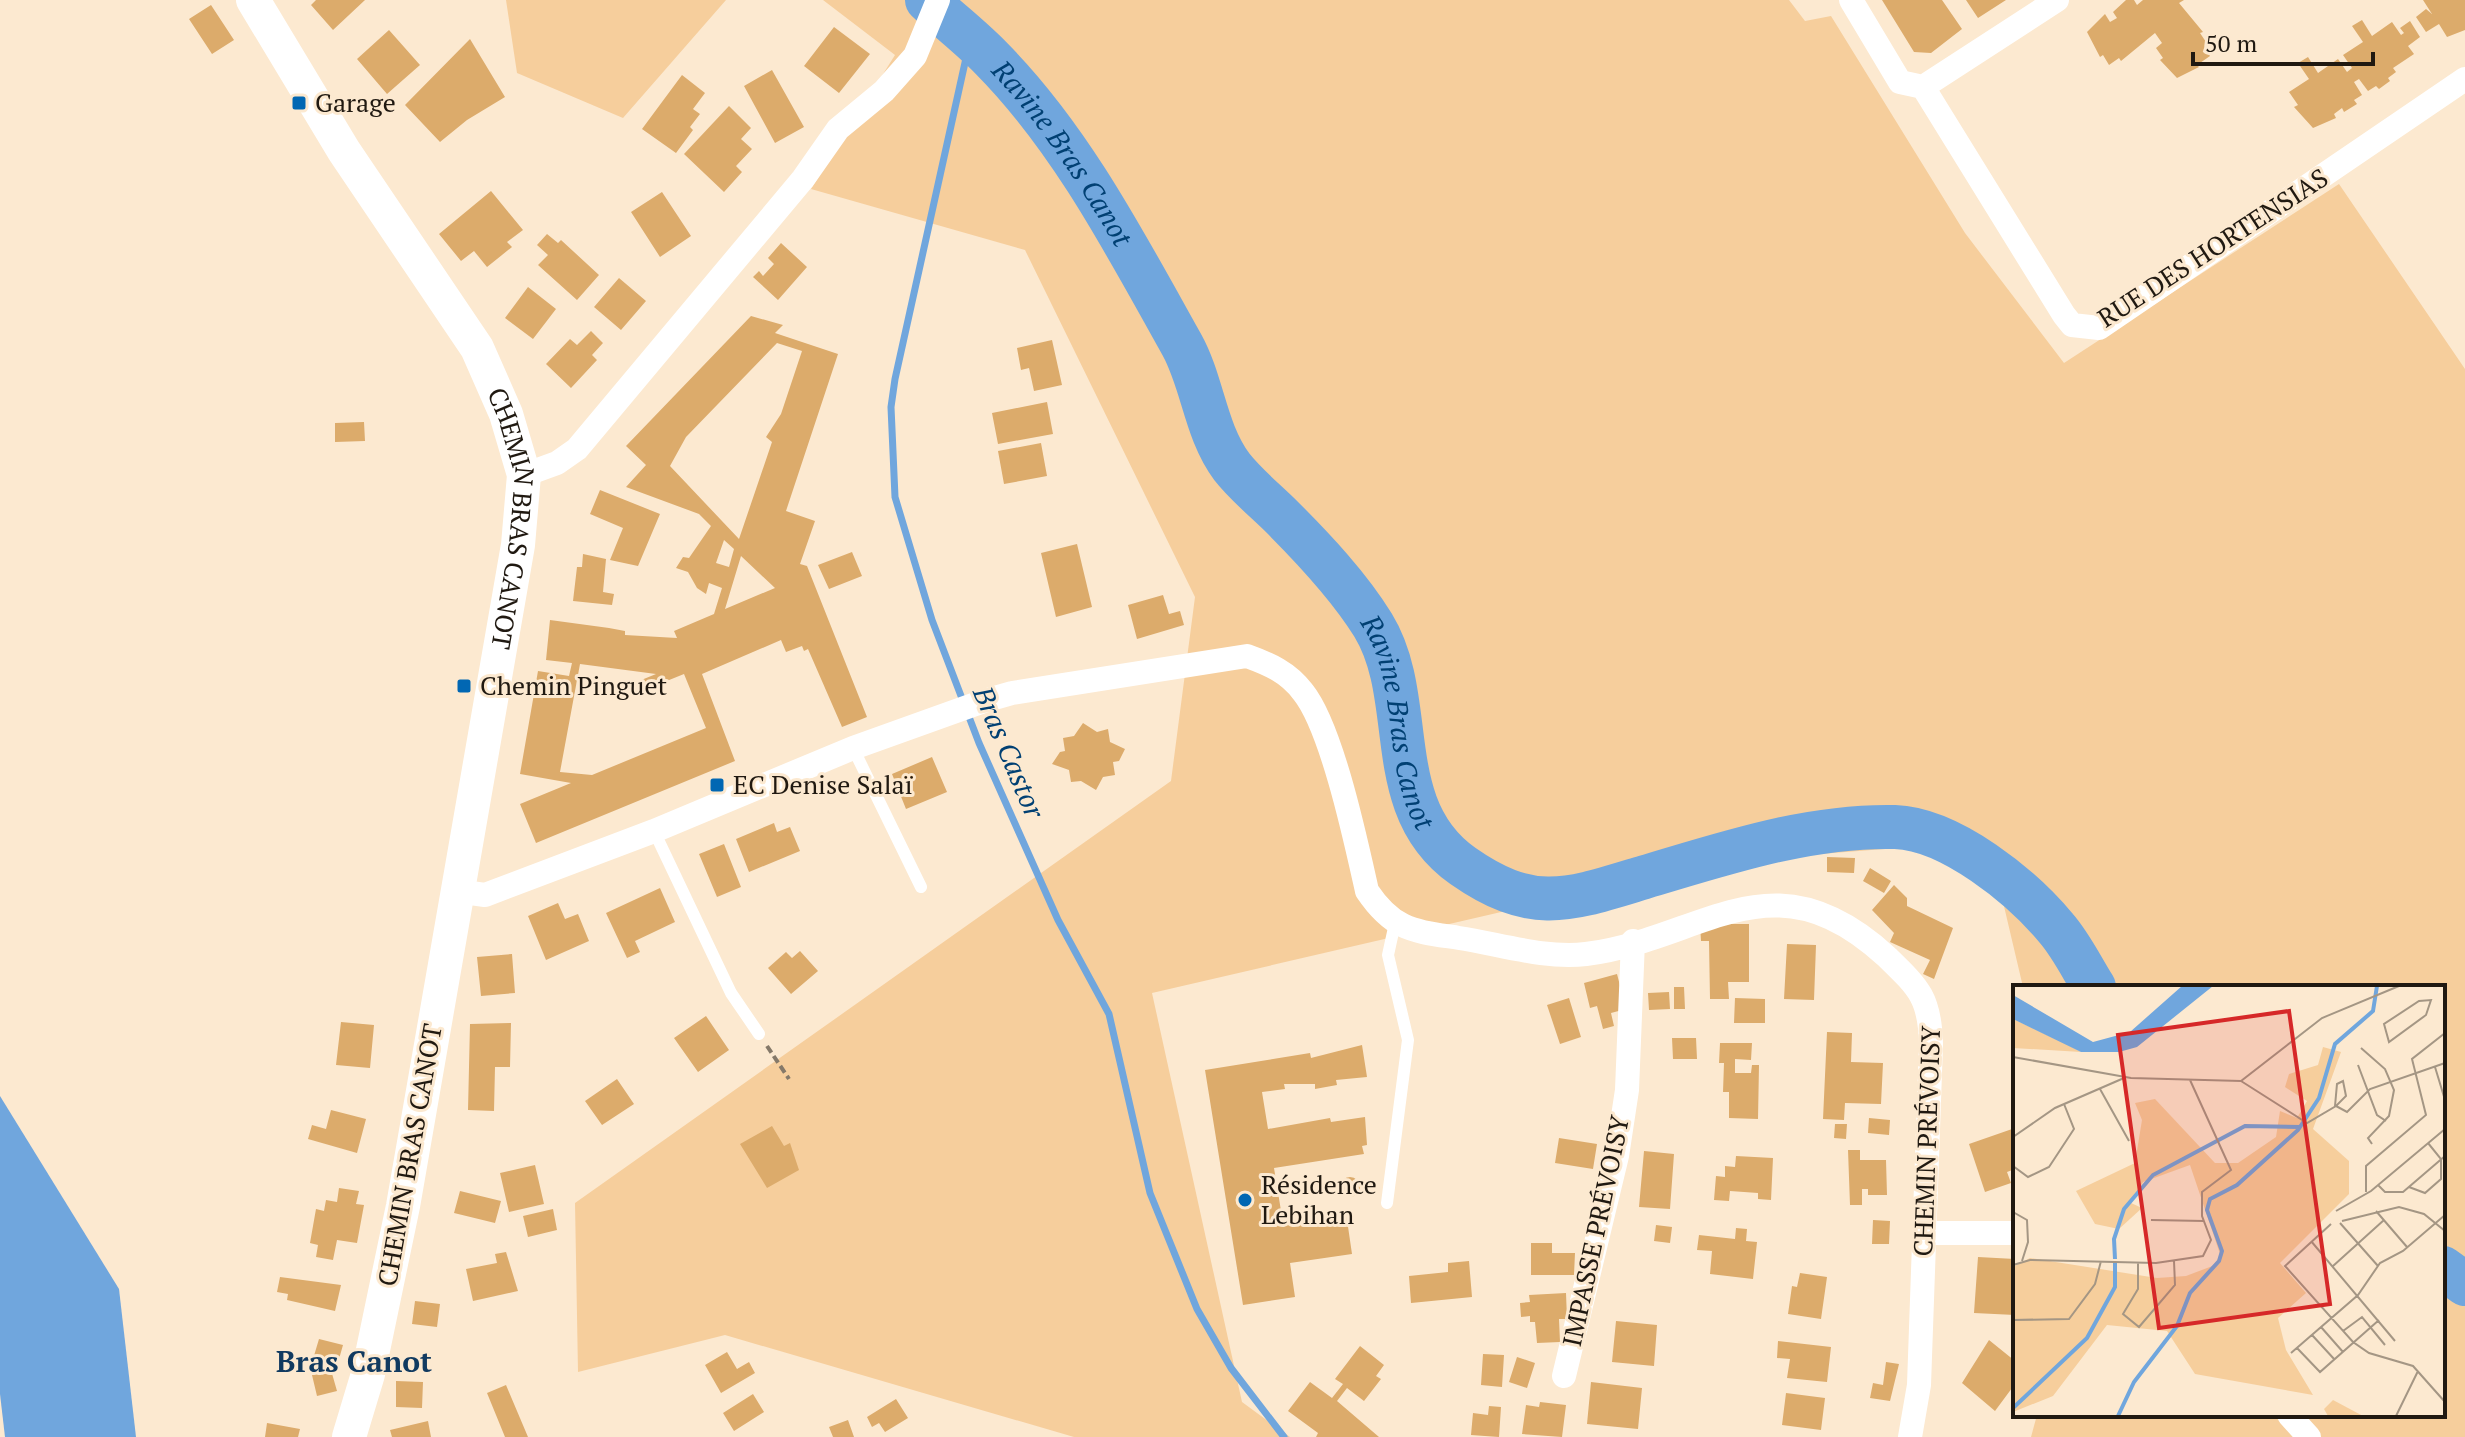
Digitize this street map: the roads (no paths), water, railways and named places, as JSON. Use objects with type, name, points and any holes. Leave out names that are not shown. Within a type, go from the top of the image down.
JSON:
[{"type":"street","name":"CHEMIN BRAS CANOT","points":[[253,0],[344,151],[477,348],[506,414],[524,475],[518,545],[400,1221],[357,1434]]},
{"type":"street","points":[[524,475],[557,463],[577,449],[803,179],[838,129],[884,91],[915,56],[938,0]]},
{"type":"street","points":[[1851,0],[1900,82],[1923,87],[2057,0]]},
{"type":"street","name":"RUE DES HORTENSIAS","points":[[1923,87],[2064,315],[2072,325],[2099,328],[2465,79]]},
{"type":"street","points":[[456,891],[485,895],[654,831],[853,748],[984,701],[1012,693],[1247,656],[1278,667],[1304,692],[1323,730],[1367,891],[1382,913],[1395,923]]},
{"type":"street","name":"CHEMIN PRÉVOISY","points":[[1395,923],[1439,935],[1552,953],[1585,954],[1740,908],[1771,905],[1820,912],[1878,950],[1919,987],[1930,1013],[1919,1385],[1910,1437]]},
{"type":"street","name":"IMPASSE PRÉVOISY","points":[[1564,1376],[1617,1156],[1627,1090],[1633,941]]},
{"type":"street","points":[[1924,1233],[2013,1233]]},
{"type":"street","points":[[2291,1417],[2309,1437]]},
{"type":"lane","points":[[853,748],[921,887]]},
{"type":"lane","points":[[654,831],[731,993],[759,1034]]},
{"type":"lane","points":[[1387,1203],[1408,1040],[1388,955],[1395,923]]},
{"type":"water","points":[[0,1096],[119,1289],[136,1437],[5,1437],[0,1394]]},
{"type":"waterway","name":"Ravine Bras Canot","points":[[927,0],[992,59],[1048,124],[1073,159],[1182,345],[1216,438],[1232,467],[1319,555],[1373,625],[1387,654],[1395,686],[1410,784],[1420,814],[1437,842],[1463,866],[1510,892],[1531,897],[1572,897],[1768,842],[1863,828],[1917,830],[1962,849],[2024,895],[2061,935],[2093,985]]},
{"type":"waterway","name":"Bras Castor","points":[[970,40],[895,379],[891,407],[895,497],[932,620],[979,743],[1058,920],[1109,1014],[1150,1193],[1197,1309],[1231,1368],[1284,1437]]},
{"type":"waterway","name":"Ravine Bras Canot","points":[[2445,1269],[2465,1284]]},
{"type":"place","name":"Garage","points":[[299,103]]},
{"type":"place","name":"Chemin Pinguet","points":[[464,686]]},
{"type":"place","name":"EC Denise Salaï","points":[[717,785]]},
{"type":"place","name":"Résidence Lebihan","points":[[1245,1200]]},
{"type":"district","name":"Bras Canot","points":[[354,1362]]}]
